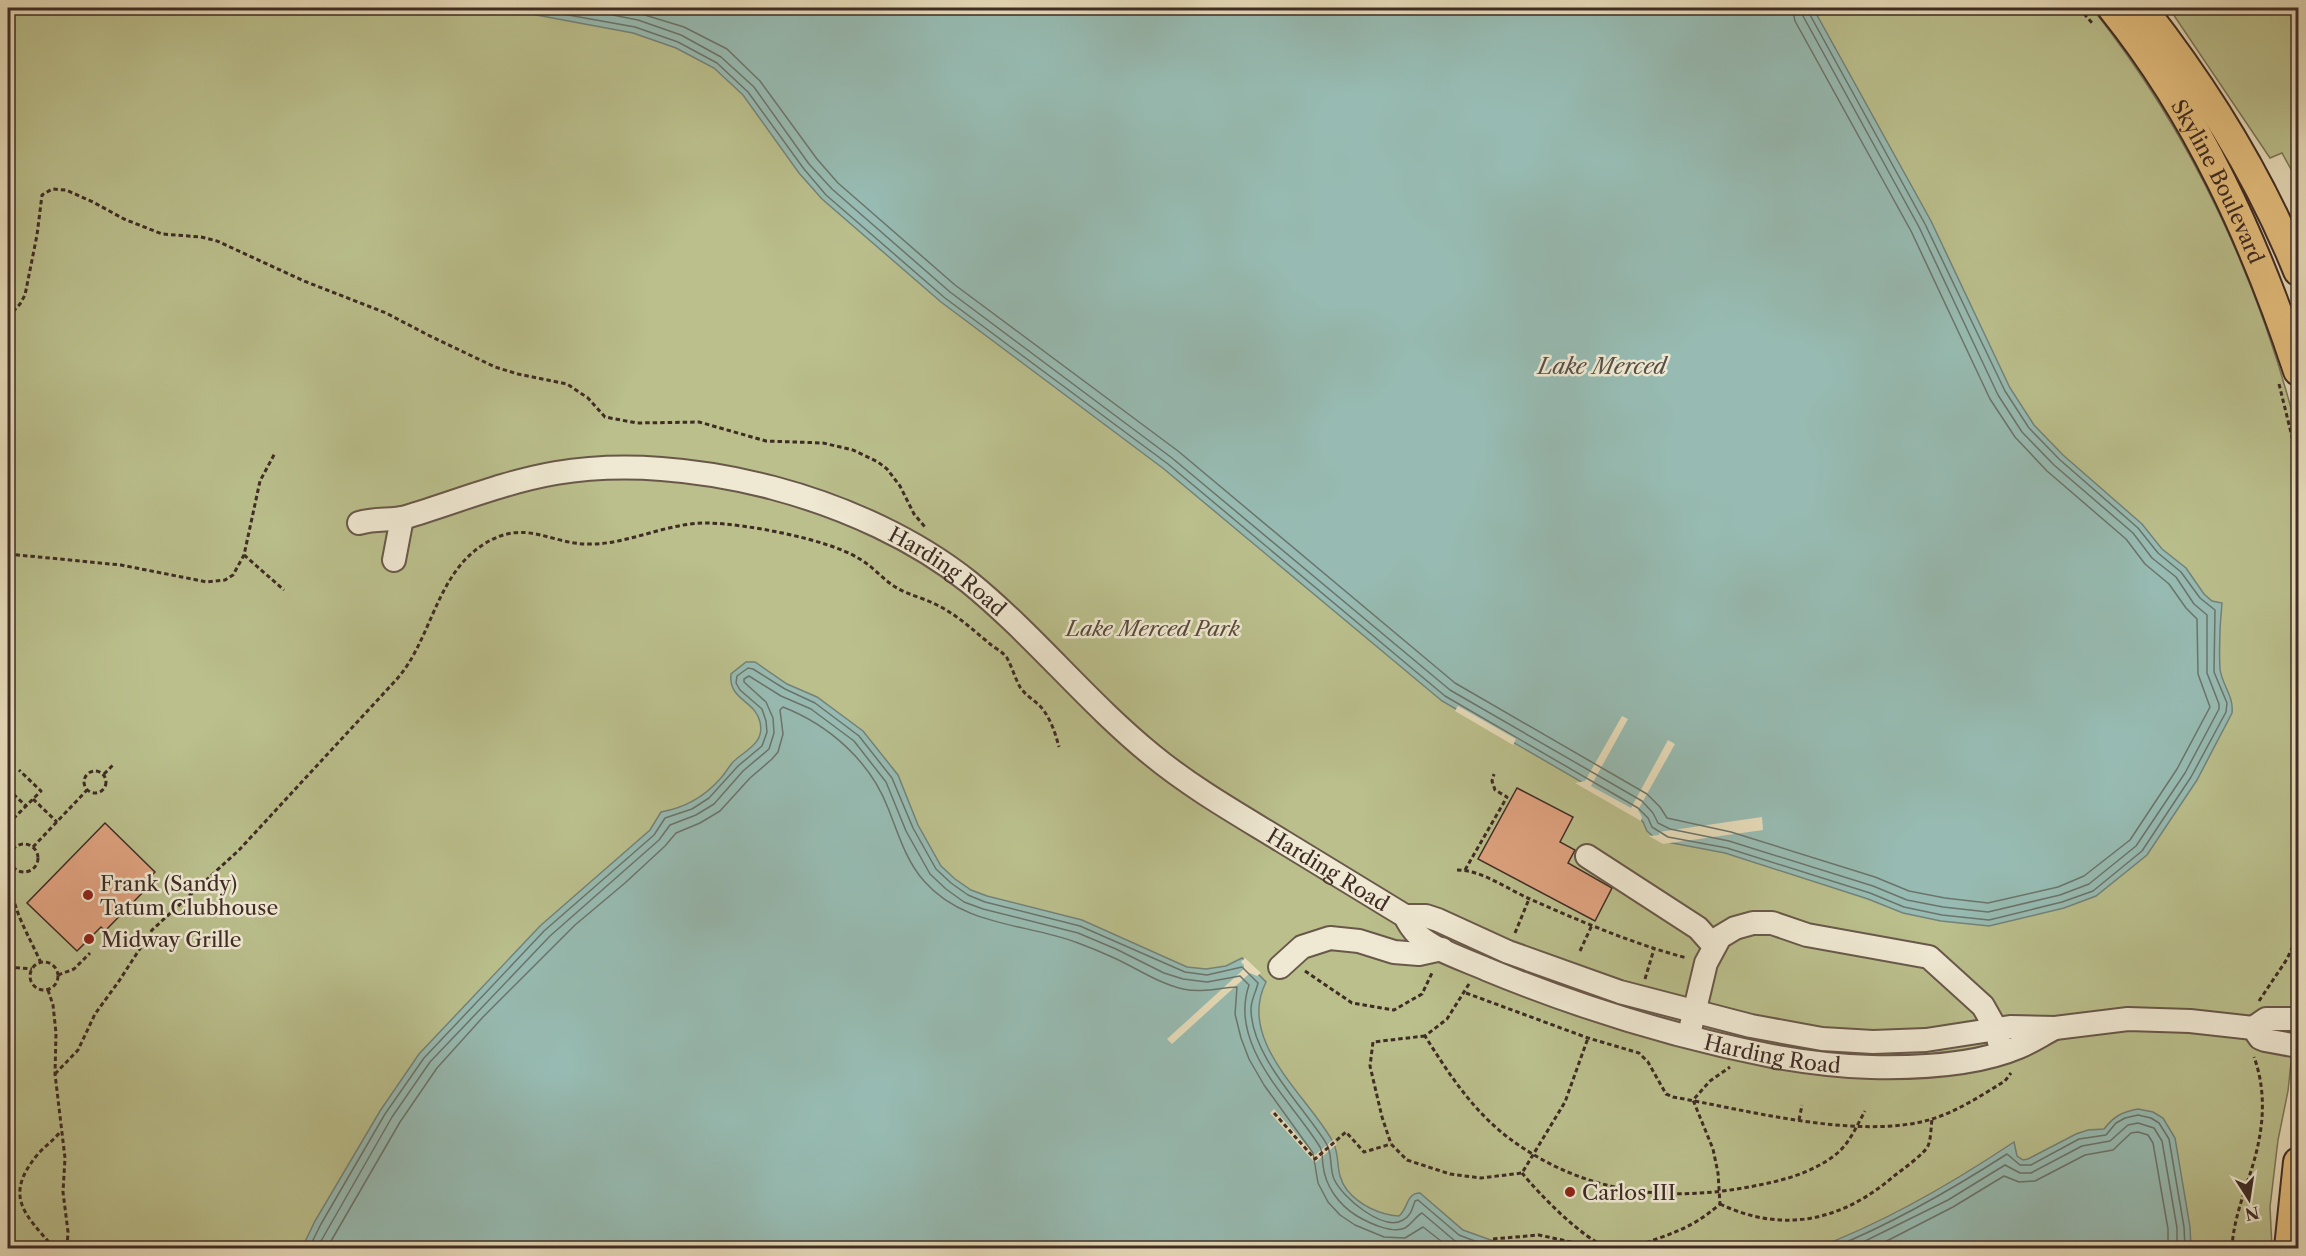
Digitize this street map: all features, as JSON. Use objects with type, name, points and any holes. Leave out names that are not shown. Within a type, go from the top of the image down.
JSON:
[{"type":"main road","name":"Skyline Boulevard","points":[[2142,8],[2192,77],[2236,147],[2298,271]]},
{"type":"main road","name":"Skyline Boulevard","points":[[2106,20],[2150,57],[2172,90],[2221,179],[2263,273],[2288,375]]},
{"type":"main road","points":[[2289,1248],[2298,1162]]},
{"type":"street","name":"Harding Road","points":[[359,523],[384,518],[402,518],[525,479],[585,469],[650,468],[719,477],[783,490],[842,509],[922,548],[970,584],[1129,734],[1189,783],[1405,916],[1418,935],[1442,949],[1557,997],[1607,1013],[1746,1050],[1811,1062],[1872,1067],[1947,1063],[2010,1050],[2055,1028]]},
{"type":"street","points":[[394,560],[402,518]]},
{"type":"street","points":[[1587,856],[1698,928],[1710,954]]},
{"type":"street","name":"Harding Road","points":[[1405,916],[1426,916],[1438,920],[1508,952],[1587,981],[1640,997],[1786,1033],[1848,1041],[1926,1040],[1996,1029],[2031,1026],[2055,1028],[2100,1021],[2298,1019]]},
{"type":"street","points":[[1689,1036],[1710,954],[1720,938],[1735,928],[1753,923],[1772,923],[1807,935],[1929,957],[1983,1006],[2010,1050]]},
{"type":"street","points":[[1286,963],[1302,947],[1330,938],[1359,941],[1394,952],[1419,954],[1442,949]]},
{"type":"street","name":"Harding Road","points":[[2254,1020],[2260,1038],[2298,1047]]},
{"type":"path","points":[[2079,8],[2106,20]]},
{"type":"path","points":[[2290,8],[2298,40]]},
{"type":"path","points":[[8,317],[25,295],[42,195],[49,190],[66,190],[124,219],[162,234],[201,237],[236,248],[304,281],[386,313],[495,367],[567,384],[588,398],[605,417],[637,423],[699,422],[766,441],[823,443],[853,450],[879,462],[887,469],[900,486],[914,514],[930,531]]},
{"type":"path","points":[[2288,375],[2298,461]]},
{"type":"path","points":[[8,554],[121,565],[207,582],[225,580],[233,575],[244,555],[260,481],[275,453]]},
{"type":"path","points":[[55,1074],[78,1050],[95,1014],[152,930],[239,850],[396,680],[413,658],[435,609],[459,569],[483,544],[500,537],[520,532],[533,532],[565,541],[592,544],[676,526],[706,523],[754,528],[830,546],[867,563],[900,590],[925,599],[954,614],[1006,657],[1020,687],[1048,717],[1059,747]]},
{"type":"path","points":[[244,555],[284,590]]},
{"type":"path","points":[[104,774],[113,765]]},
{"type":"path","points":[[8,824],[41,791],[19,770]]},
{"type":"path","points":[[96,770],[104,774],[107,782],[104,790],[95,794],[87,790],[84,782],[87,773],[96,770]]},
{"type":"path","points":[[1465,870],[1507,797],[1495,790],[1492,781],[1494,774]]},
{"type":"path","points":[[8,789],[26,806]]},
{"type":"path","points":[[33,847],[87,790]]},
{"type":"path","points":[[33,799],[57,822]]},
{"type":"path","points":[[8,841],[14,848]]},
{"type":"path","points":[[23,844],[33,847],[38,857],[34,867],[24,872],[14,867],[10,858],[14,848],[23,844]]},
{"type":"path","points":[[14,867],[10,876],[12,895],[40,963]]},
{"type":"path","points":[[1457,870],[1465,870],[1529,899],[1654,949],[1710,954]]},
{"type":"path","points":[[1508,952],[1529,899]]},
{"type":"path","points":[[2254,1020],[2265,990],[2293,946],[2298,914]]},
{"type":"path","points":[[1580,951],[1592,925]]},
{"type":"path","points":[[1286,963],[1352,1003],[1394,1010],[1422,994],[1442,949]]},
{"type":"path","points":[[1640,997],[1654,949]]},
{"type":"path","points":[[58,975],[74,969],[90,952]]},
{"type":"path","points":[[40,963],[51,964],[58,975],[56,983],[48,990],[42,990],[33,985],[30,975],[32,969],[40,963]]},
{"type":"path","points":[[8,967],[32,969]]},
{"type":"path","points":[[48,990],[55,1015],[55,1074],[65,1158],[63,1192],[68,1232],[66,1248]]},
{"type":"path","points":[[1522,1173],[1481,1178],[1450,1174],[1407,1160],[1391,1144],[1374,1091],[1370,1066],[1373,1042],[1425,1036],[1448,1019],[1466,993],[1588,1038],[1639,1053],[1648,1062],[1666,1094],[1799,1120],[1857,1125],[1892,1125],[1932,1119],[1952,1112],[2005,1081],[2015,1066],[2010,1050]]},
{"type":"path","points":[[1425,1036],[1465,1096],[1488,1121],[1533,1154],[1569,1172],[1618,1188],[1650,1194],[1719,1193],[1784,1179],[1808,1171],[1832,1158],[1846,1145],[1865,1111]]},
{"type":"path","points":[[1522,1173],[1565,1102],[1588,1038]]},
{"type":"path","points":[[1693,1100],[1710,1081],[1742,1059],[1746,1050]]},
{"type":"path","points":[[2232,1248],[2238,1215],[2254,1158],[2262,1112],[2262,1084],[2252,1053]]},
{"type":"path","points":[[1693,1100],[1713,1149],[1718,1173],[1720,1204]]},
{"type":"path","points":[[1799,1120],[1802,1105]]},
{"type":"path","points":[[1274,1113],[1315,1159],[1346,1132],[1364,1152],[1391,1144]]},
{"type":"path","points":[[1720,1204],[1740,1214],[1775,1220],[1813,1219],[1842,1210],[1859,1203],[1880,1188],[1928,1147],[1932,1119]]},
{"type":"path","points":[[54,1248],[27,1217],[20,1198],[22,1182],[30,1166],[38,1154],[61,1131]]},
{"type":"path","points":[[1522,1173],[1538,1192],[1598,1245]]},
{"type":"path","points":[[1632,1248],[1685,1229],[1702,1220],[1720,1204]]},
{"type":"path","points":[[1493,1239],[1539,1235],[1608,1248]]},
{"type":"green space","name":"Lake Merced Park","points":[[8,8],[2092,8],[2128,56],[2161,106],[2191,157],[2218,211],[2264,321],[2298,435],[2298,997],[2288,1091],[2278,1140],[2270,1207],[2272,1248],[8,1248]]},
{"type":"green space","points":[[2169,8],[2298,8],[2298,182],[2282,153],[2270,158]]},
{"type":"water","name":"Lake Merced","points":[[466,8],[1813,8],[1931,221],[2010,388],[2034,425],[2063,455],[2142,524],[2162,549],[2186,568],[2204,594],[2212,601],[2222,603],[2220,669],[2231,701],[2232,713],[2197,780],[2147,855],[2096,896],[2064,908],[1989,926],[1941,921],[1903,913],[1868,899],[1725,853],[1655,838],[1647,831],[1635,813],[1442,701],[1164,469],[941,302],[822,199],[799,173],[743,95],[714,68],[676,48],[633,33],[515,11]]},
{"type":"water","points":[[746,662],[755,662],[787,684],[817,697],[863,731],[898,775],[918,825],[941,866],[971,890],[1082,920],[1187,967],[1206,969],[1226,966],[1242,958],[1266,982],[1259,1004],[1260,1025],[1267,1046],[1279,1067],[1333,1142],[1340,1177],[1347,1190],[1370,1208],[1399,1216],[1410,1198],[1420,1193],[1463,1230],[1513,1248],[302,1248],[315,1221],[380,1111],[419,1054],[540,926],[650,830],[661,812],[686,805],[707,791],[734,761],[757,741],[761,729],[757,715],[738,695],[731,683],[731,674]]},
{"type":"water","points":[[2138,1109],[2153,1112],[2163,1118],[2175,1138],[2190,1227],[2191,1248],[1816,1248],[1918,1201],[2014,1142],[2017,1156],[2023,1160],[2028,1159],[2076,1134],[2088,1130],[2104,1129],[2119,1115]]},
{"type":"pier","points":[[1458,706],[1516,739],[1513,745],[1455,711]]},
{"type":"pier","points":[[1622,716],[1628,719],[1591,786],[1631,808],[1668,740],[1675,744],[1638,810],[1642,817],[1641,821],[1575,783],[1585,781]]},
{"type":"pier","points":[[1762,817],[1763,830],[1663,844],[1649,836],[1659,835],[1659,832]]},
{"type":"pier","points":[[1245,958],[1261,973],[1257,976],[1250,973],[1172,1044],[1167,1039],[1244,969],[1241,962]]},
{"type":"pier","points":[[1274,1109],[1315,1155],[1334,1139],[1337,1144],[1315,1163],[1270,1113]]},
{"type":"building","points":[[1517,788],[1573,817],[1560,842],[1575,850],[1568,863],[1612,888],[1595,921],[1478,859]]},
{"type":"building","name":"Frank (Sandy) Tatum Clubhouse","points":[[105,823],[155,872],[144,883],[148,887],[105,931],[101,927],[77,951],[27,903]]},
{"type":"place","name":"Frank (Sandy) Tatum Clubhouse","points":[[88,895]]},
{"type":"place","name":"Midway Grille","points":[[89,939]]},
{"type":"place","name":"Carlos III","points":[[1570,1192]]}]
